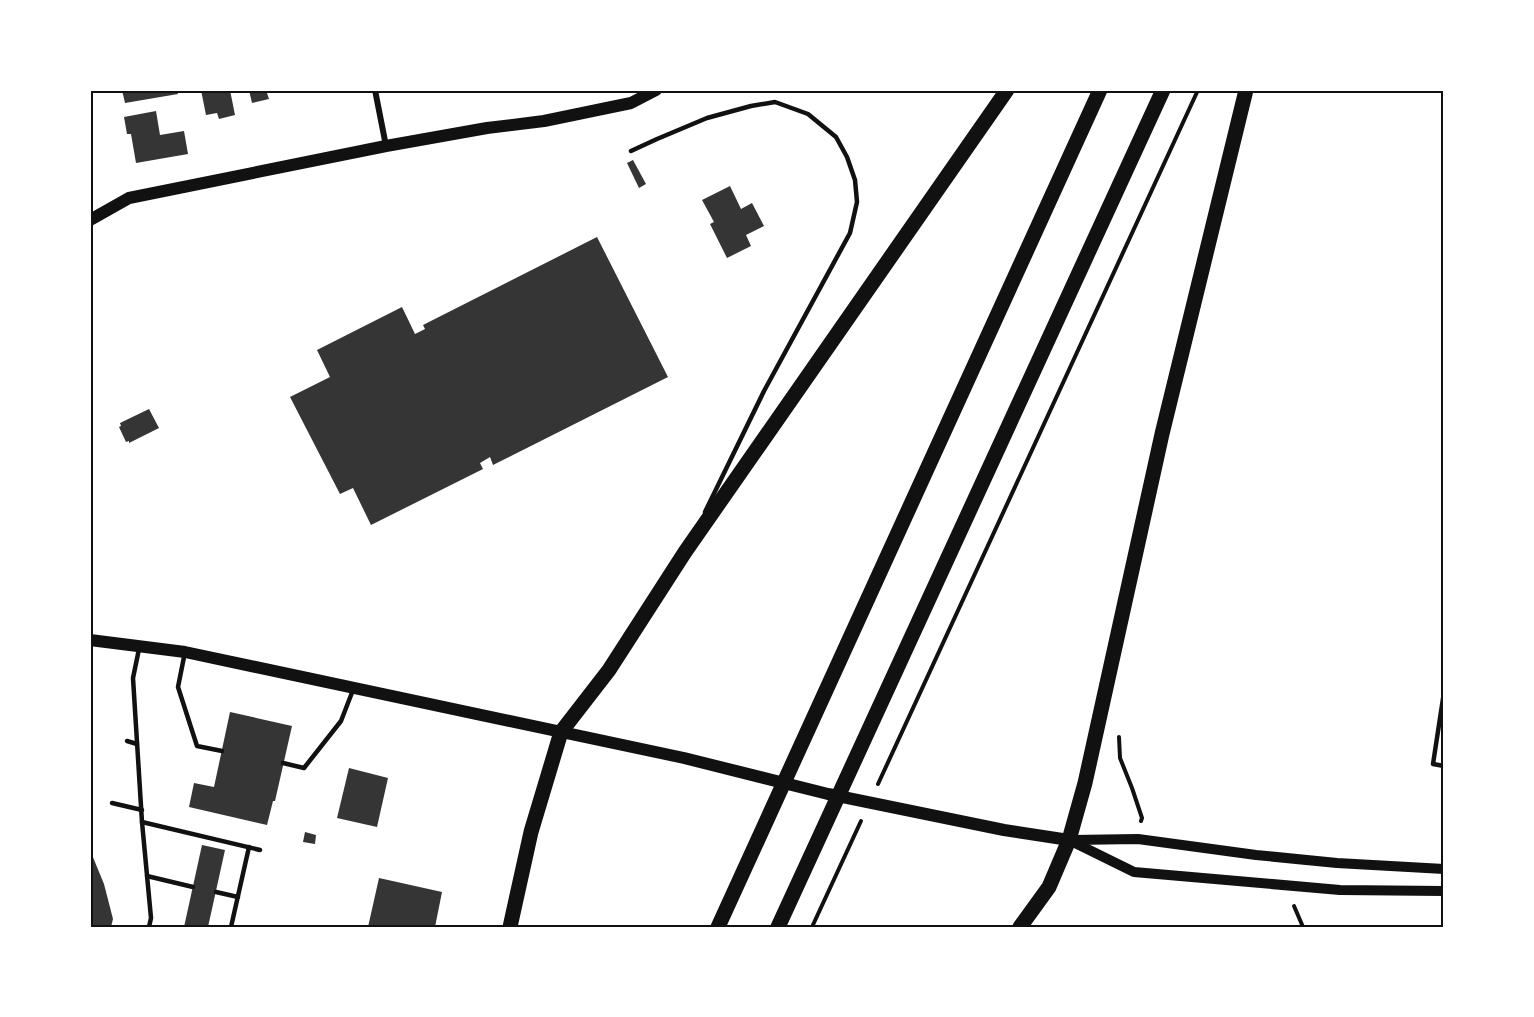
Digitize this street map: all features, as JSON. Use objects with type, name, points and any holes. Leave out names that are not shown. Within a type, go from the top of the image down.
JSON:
[{"type":"main road","points":[[90,220],[129,198],[386,146],[487,128],[544,121],[631,103],[656,90]]},
{"type":"main road","points":[[510,927],[531,832],[561,732],[609,670],[685,552],[1007,90]]},
{"type":"main road","points":[[718,927],[1100,90]]},
{"type":"main road","points":[[778,927],[1163,90]]},
{"type":"main road","points":[[1020,927],[1049,887],[1069,840],[1085,783],[1162,434],[1246,90]]},
{"type":"main road","points":[[90,640],[185,652],[684,758],[828,794],[1005,830],[1069,840]]},
{"type":"street","points":[[375,90],[386,146]]},
{"type":"street","points":[[1069,840],[1138,839],[1325,862],[1444,869]]},
{"type":"street","points":[[1069,840],[1134,872],[1340,890],[1444,891]]},
{"type":"lane","points":[[632,151],[706,118],[775,102],[808,114],[836,136],[855,180],[857,202],[850,233],[764,391],[685,552]]},
{"type":"lane","points":[[139,646],[134,678],[142,822],[152,918],[149,927]]},
{"type":"lane","points":[[185,652],[178,687],[196,746],[222,751]]},
{"type":"lane","points":[[283,763],[304,768],[341,721],[353,688]]},
{"type":"lane","points":[[1444,692],[1433,764],[1444,766]]},
{"type":"lane","points":[[127,741],[137,744]]},
{"type":"lane","points":[[112,803],[142,810]]},
{"type":"lane","points":[[142,822],[260,850]]},
{"type":"lane","points":[[231,927],[249,847]]},
{"type":"lane","points":[[147,876],[193,887]]},
{"type":"lane","points":[[216,892],[238,897]]},
{"type":"path","points":[[878,786],[1198,90]]},
{"type":"path","points":[[813,927],[862,818]]},
{"type":"building","points":[[122,90],[177,90],[178,94],[125,103]]},
{"type":"building","points":[[201,90],[230,90],[235,115],[219,119],[217,113],[206,115]]},
{"type":"building","points":[[249,90],[276,91],[267,93],[269,99],[252,103]]},
{"type":"building","points":[[156,111],[160,135],[184,131],[188,154],[136,163],[131,134],[127,134],[124,117]]},
{"type":"building","points":[[633,160],[646,184],[639,188],[627,163]]},
{"type":"building","points":[[730,186],[741,209],[752,203],[764,226],[746,235],[751,246],[727,258],[710,224],[714,222],[702,200]]},
{"type":"building","points":[[597,237],[668,377],[493,465],[490,457],[480,463],[483,469],[371,525],[353,488],[340,494],[290,397],[330,377],[317,350],[402,307],[415,334],[425,329],[423,325]]},
{"type":"building","points":[[149,409],[159,428],[129,443],[129,441],[126,442],[119,427],[120,423]]},
{"type":"building","points":[[230,712],[292,726],[275,801],[273,801],[267,825],[189,807],[194,783],[214,787]]},
{"type":"building","points":[[349,768],[388,778],[377,827],[337,818]]},
{"type":"building","points":[[305,832],[316,835],[315,844],[303,842]]},
{"type":"building","points":[[202,845],[225,850],[208,927],[184,927]]},
{"type":"building","points":[[90,850],[104,884],[113,919],[111,927],[90,927]]},
{"type":"building","points":[[379,878],[442,892],[435,927],[368,927]]}]
